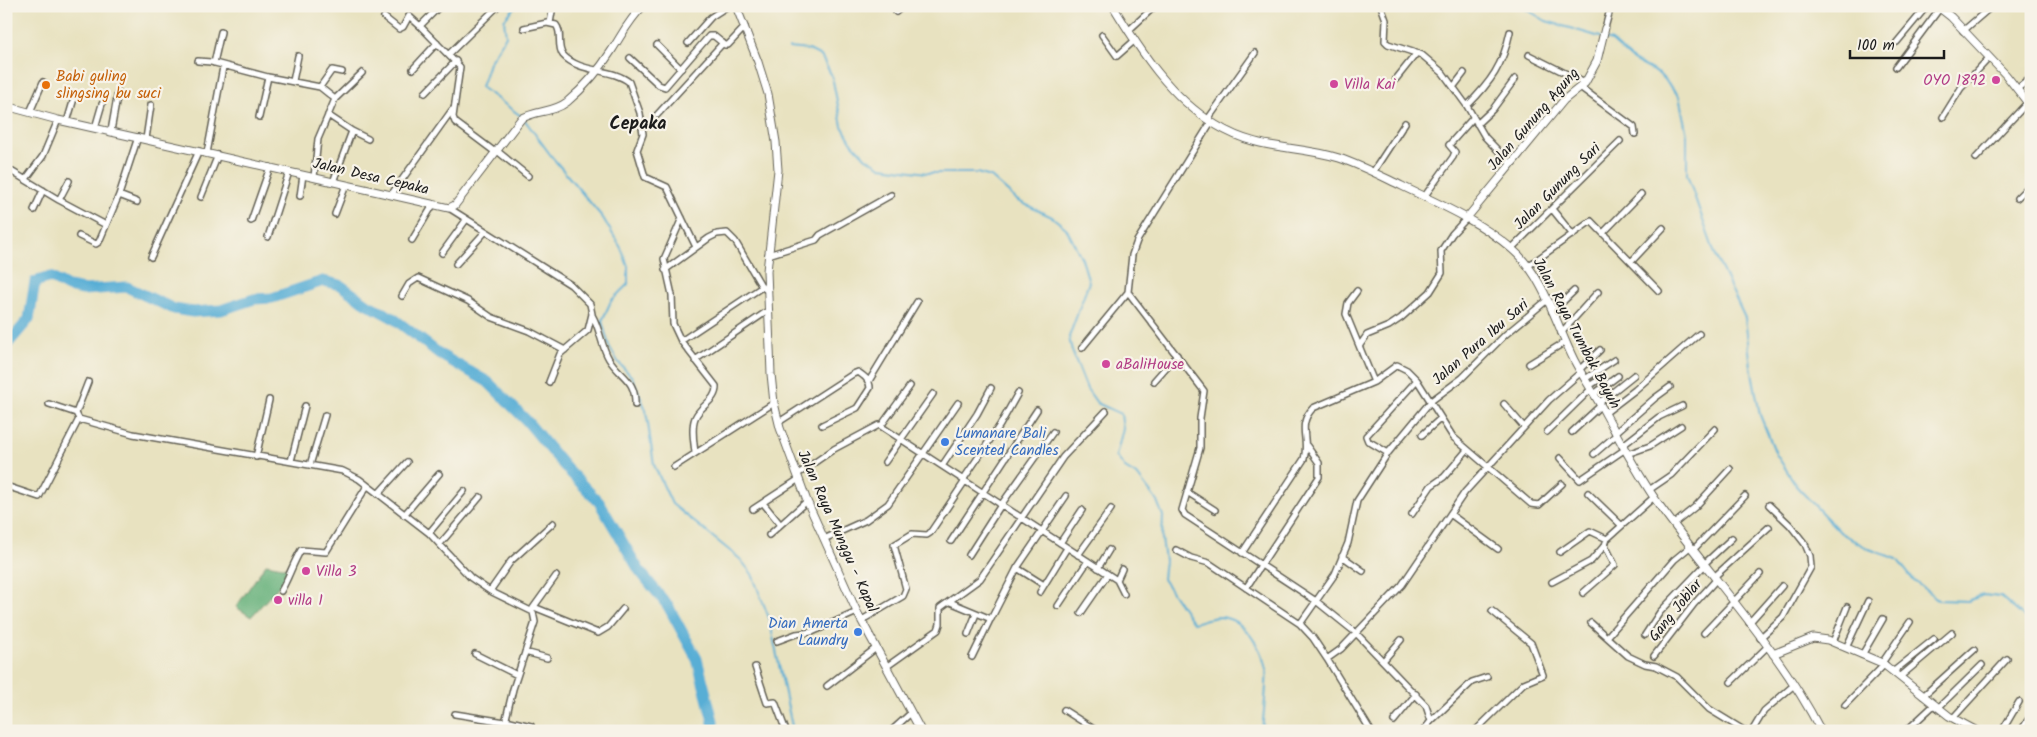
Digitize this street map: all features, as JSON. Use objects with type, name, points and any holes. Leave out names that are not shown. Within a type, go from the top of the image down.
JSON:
[{"type":"street","points":[[420,26],[440,6]]},
{"type":"street","points":[[449,54],[498,6]]},
{"type":"street","points":[[550,23],[553,6]]},
{"type":"street","points":[[549,382],[558,358],[565,350],[584,336],[591,323],[590,304],[571,286],[449,208],[455,205],[522,119],[530,114],[559,107],[589,82],[629,19],[643,6]]},
{"type":"street","points":[[688,43],[711,17],[728,6]]},
{"type":"street","name":"Jalan Raya Munggu - Kapal","points":[[736,6],[768,94],[776,142],[778,170],[765,289],[769,310],[774,403],[806,501],[857,612],[921,731]]},
{"type":"street","points":[[896,12],[903,6]]},
{"type":"street","name":"Jalan Raya Tumbak Bayuh","points":[[1112,6],[1158,74],[1177,94],[1210,120],[1254,142],[1337,158],[1373,172],[1466,219],[1512,248],[1528,266],[1582,374],[1649,490],[1773,654],[1821,731]]},
{"type":"street","points":[[1128,31],[1154,6]]},
{"type":"street","points":[[1381,6],[1386,20],[1385,41],[1388,44],[1422,55],[1443,73],[1454,86],[1485,137],[1511,164]]},
{"type":"street","points":[[1605,28],[1612,6]]},
{"type":"street","points":[[1897,42],[1927,6]]},
{"type":"street","points":[[1963,31],[1992,6]]},
{"type":"street","points":[[1896,67],[1939,7],[2017,89],[2029,105],[1976,158]]},
{"type":"street","points":[[384,16],[399,29],[404,27],[409,16],[456,61],[461,73],[452,110],[391,195]]},
{"type":"street","points":[[524,28],[550,23],[558,26],[562,54],[580,65],[629,82],[640,113],[643,134],[637,150],[644,177],[667,187],[696,247]]},
{"type":"street","points":[[630,58],[662,87],[710,36],[714,36],[728,45],[745,27]]},
{"type":"street","name":"Jalan Gunung Agung","points":[[1466,219],[1564,100],[1582,85],[1597,61],[1605,28]]},
{"type":"street","points":[[214,63],[221,32]]},
{"type":"street","points":[[1467,106],[1486,88],[1500,66],[1505,55],[1510,32]]},
{"type":"street","points":[[1102,35],[1117,56],[1134,40]]},
{"type":"street","points":[[413,69],[437,43]]},
{"type":"street","points":[[657,115],[723,43]]},
{"type":"street","points":[[657,45],[681,69]]},
{"type":"street","points":[[1082,348],[1128,292],[1132,255],[1137,241],[1210,120],[1255,53]]},
{"type":"street","points":[[1396,79],[1416,54]]},
{"type":"street","points":[[1529,55],[1582,85],[1634,127],[1634,134]]},
{"type":"street","points":[[293,81],[298,56]]},
{"type":"street","points":[[1943,117],[1961,88],[1989,58]]},
{"type":"street","points":[[198,61],[320,87],[335,99]]},
{"type":"street","points":[[425,93],[456,61]]},
{"type":"street","points":[[207,153],[223,67]]},
{"type":"street","points":[[320,87],[332,70],[342,72]]},
{"type":"street","points":[[314,177],[318,139],[328,114],[335,99],[362,73]]},
{"type":"street","points":[[1454,86],[1464,73]]},
{"type":"street","points":[[259,118],[268,77]]},
{"type":"street","points":[[2017,89],[2031,78]]},
{"type":"street","points":[[1477,124],[1493,110],[1515,79]]},
{"type":"street","points":[[30,112],[43,82]]},
{"type":"street","points":[[111,132],[118,92]]},
{"type":"street","points":[[67,122],[74,95]]},
{"type":"street","points":[[95,128],[102,104]]},
{"type":"street","points":[[79,236],[97,244],[142,138],[151,105]]},
{"type":"street","name":"Jalan Desa Cepaka","points":[[6,106],[58,120],[449,208]]},
{"type":"street","points":[[452,110],[455,122],[528,176]]},
{"type":"street","points":[[328,114],[352,131],[368,139]]},
{"type":"street","points":[[1424,197],[1453,157],[1455,152],[1448,145],[1474,118]]},
{"type":"street","points":[[26,180],[42,156],[58,120]]},
{"type":"street","points":[[1373,172],[1404,122]]},
{"type":"street","points":[[333,182],[352,131]]},
{"type":"street","name":"Jalan Gunung Sari","points":[[1512,248],[1620,141]]},
{"type":"street","points":[[151,257],[199,151]]},
{"type":"street","points":[[201,197],[218,156]]},
{"type":"street","points":[[251,221],[270,167]]},
{"type":"street","points":[[6,168],[59,200],[106,225]]},
{"type":"street","points":[[268,236],[289,172]]},
{"type":"street","points":[[300,196],[303,175]]},
{"type":"street","points":[[59,200],[70,181]]},
{"type":"street","points":[[335,214],[346,184]]},
{"type":"street","points":[[2017,198],[2031,184]]},
{"type":"street","points":[[34,210],[43,190]]},
{"type":"street","points":[[1603,233],[1641,194]]},
{"type":"street","points":[[119,195],[137,202]]},
{"type":"street","points":[[768,255],[816,240],[820,235],[891,195]]},
{"type":"street","points":[[412,240],[433,205]]},
{"type":"street","points":[[1552,209],[1573,234]]},
{"type":"street","points":[[682,218],[664,256],[665,270],[672,295],[673,324],[681,341],[716,386],[715,396],[699,411],[695,419],[695,453]]},
{"type":"street","points":[[1360,345],[1367,336],[1401,318],[1430,292],[1442,274],[1441,251],[1466,219]]},
{"type":"street","points":[[442,253],[466,220]]},
{"type":"street","points":[[1528,266],[1558,242],[1591,221],[1659,291]]},
{"type":"street","points":[[1631,262],[1663,228]]},
{"type":"street","points":[[456,264],[485,232]]},
{"type":"street","points":[[665,270],[717,234],[727,233],[735,242],[765,289],[681,341]]},
{"type":"street","points":[[402,296],[409,284],[418,278],[468,301],[491,317],[529,330],[565,350]]},
{"type":"street","points":[[1357,291],[1346,308],[1346,314],[1374,382]]},
{"type":"street","points":[[1552,312],[1574,291]]},
{"type":"street","points":[[1128,292],[1204,391],[1200,418],[1200,448],[1182,506],[1185,515],[1261,564],[1316,602],[1356,633],[1416,694],[1429,711],[1431,721]]},
{"type":"street","points":[[1561,333],[1598,292]]},
{"type":"street","name":"Jalan Pura Ibu Sari","points":[[1300,624],[1336,574],[1348,543],[1356,501],[1388,453],[1431,401],[1462,378],[1511,329],[1546,301]]},
{"type":"street","points":[[822,425],[857,408],[869,391],[868,380],[917,302]]},
{"type":"street","points":[[695,360],[769,310]]},
{"type":"street","points":[[592,314],[599,326],[609,359],[633,386],[635,405]]},
{"type":"street","points":[[1605,413],[1635,390],[1699,334]]},
{"type":"street","points":[[1529,364],[1565,342]]},
{"type":"street","points":[[1582,374],[1600,350]]},
{"type":"street","points":[[1154,381],[1178,355]]},
{"type":"street","points":[[1327,659],[1341,649],[1402,585],[1465,492],[1549,400],[1582,374],[1614,360]]},
{"type":"street","points":[[1242,553],[1304,459],[1307,446],[1304,421],[1313,408],[1374,382],[1397,364],[1407,370],[1417,380],[1453,437],[1533,505],[1539,505],[1562,484]]},
{"type":"street","points":[[779,422],[855,373],[868,380]]},
{"type":"street","points":[[1572,432],[1634,375]]},
{"type":"street","points":[[1591,390],[1618,376]]},
{"type":"street","points":[[1388,453],[1368,441],[1366,436],[1417,380]]},
{"type":"street","points":[[1547,432],[1591,390],[1597,381]]},
{"type":"street","points":[[76,413],[88,382]]},
{"type":"street","points":[[753,509],[763,504],[798,476],[879,425],[910,386]]},
{"type":"street","points":[[942,466],[977,414],[990,388]]},
{"type":"street","points":[[1594,454],[1654,398],[1670,388]]},
{"type":"street","points":[[885,462],[934,394]]},
{"type":"street","points":[[862,620],[903,596],[906,590],[894,549],[895,544],[912,534],[927,535],[930,532],[1018,394]]},
{"type":"street","points":[[256,457],[269,400]]},
{"type":"street","points":[[674,467],[774,403]]},
{"type":"street","points":[[824,539],[880,511],[896,493],[958,403]]},
{"type":"street","points":[[49,404],[76,413],[79,419],[133,434],[344,471],[429,533],[471,578],[490,591],[598,633],[608,626],[624,609]]},
{"type":"street","points":[[1504,404],[1524,428]]},
{"type":"street","points":[[291,461],[305,406]]},
{"type":"street","points":[[1560,458],[1580,480],[1625,450],[1659,417],[1682,406]]},
{"type":"street","points":[[951,541],[1036,410]]},
{"type":"street","points":[[886,667],[938,630],[940,624],[939,610],[980,579],[1063,456],[1106,410]]},
{"type":"street","points":[[310,464],[324,415]]},
{"type":"street","points":[[1422,435],[1441,418]]},
{"type":"street","points":[[6,486],[39,497],[79,419]]},
{"type":"street","points":[[879,425],[1117,580],[1124,594]]},
{"type":"street","points":[[1625,450],[1650,446],[1681,426]]},
{"type":"street","points":[[1649,490],[1671,475],[1715,429]]},
{"type":"street","points":[[969,555],[1001,505],[1053,432]]},
{"type":"street","points":[[1246,588],[1319,477],[1319,463],[1307,446]]},
{"type":"street","points":[[1412,514],[1432,486],[1444,477],[1467,450]]},
{"type":"street","points":[[378,494],[407,462]]},
{"type":"street","points":[[1674,524],[1695,507],[1730,469]]},
{"type":"street","points":[[404,515],[439,474]]},
{"type":"street","points":[[281,591],[290,574],[292,565],[301,550],[326,552],[367,486]]},
{"type":"street","points":[[429,533],[464,491]]},
{"type":"street","points":[[1187,492],[1215,510]]},
{"type":"street","points":[[1588,493],[1621,525]]},
{"type":"street","points":[[972,657],[1017,568],[1041,530],[1066,496]]},
{"type":"street","points":[[1608,638],[1674,560],[1692,548],[1745,496]]},
{"type":"street","points":[[440,544],[480,497]]},
{"type":"street","points":[[1552,582],[1591,561],[1621,525],[1654,497]]},
{"type":"street","points":[[769,535],[806,501]]},
{"type":"street","points":[[763,504],[780,524]]},
{"type":"street","points":[[1760,638],[1783,617],[1810,567],[1810,556],[1805,544],[1790,525],[1769,505]]},
{"type":"street","points":[[1078,555],[1111,509]]},
{"type":"street","points":[[1060,543],[1082,510]]},
{"type":"street","points":[[1450,514],[1498,549]]},
{"type":"street","points":[[490,591],[511,561],[553,523]]},
{"type":"street","name":"Gang Joblar","points":[[1654,656],[1715,579],[1769,527]]},
{"type":"street","points":[[1560,552],[1591,531],[1606,542],[1616,563],[1583,593]]},
{"type":"street","points":[[1645,635],[1660,612],[1732,538]]},
{"type":"street","points":[[1040,592],[1067,548]]},
{"type":"street","points":[[1098,568],[1109,550]]},
{"type":"street","points":[[1176,550],[1191,558],[1209,562],[1300,624],[1314,638],[1371,731]]},
{"type":"street","points":[[1342,556],[1363,570]]},
{"type":"street","points":[[1058,606],[1088,561]]},
{"type":"street","points":[[1017,568],[1044,585]]},
{"type":"street","points":[[1117,580],[1122,569]]},
{"type":"street","points":[[1081,614],[1108,574]]},
{"type":"street","points":[[1704,633],[1717,617],[1760,574]]},
{"type":"street","points":[[532,608],[556,576]]},
{"type":"street","points":[[1749,624],[1782,586]]},
{"type":"street","points":[[1846,648],[1868,601]]},
{"type":"street","points":[[950,602],[990,620]]},
{"type":"street","points":[[1832,642],[1847,607]]},
{"type":"street","points":[[503,731],[535,622],[532,608]]},
{"type":"street","points":[[777,640],[796,634],[812,632],[857,612]]},
{"type":"street","points":[[1475,731],[1524,683],[1543,675],[1531,643],[1492,612]]},
{"type":"street","points":[[968,634],[976,614]]},
{"type":"street","points":[[1862,655],[1883,619]]},
{"type":"street","points":[[1846,705],[1884,664],[1910,622]]},
{"type":"street","points":[[1591,623],[1633,659],[1656,666],[1676,677],[1709,709],[1745,731]]},
{"type":"street","points":[[1901,676],[1952,633]]},
{"type":"street","points":[[1773,654],[1816,638],[1832,642],[1884,664],[1936,706],[1976,731]]},
{"type":"street","points":[[1894,671],[1934,639]]},
{"type":"street","points":[[1384,660],[1401,640]]},
{"type":"street","points":[[1731,682],[1767,647]]},
{"type":"street","points":[[827,686],[876,648]]},
{"type":"street","points":[[1923,696],[1974,650]]},
{"type":"street","points":[[525,652],[547,658]]},
{"type":"street","points":[[475,654],[518,675]]},
{"type":"street","points":[[1953,718],[2007,659]]},
{"type":"street","points":[[1906,731],[1982,665]]},
{"type":"street","points":[[755,667],[767,703],[775,702],[786,731]]},
{"type":"street","points":[[1423,731],[1472,682],[1487,677]]},
{"type":"street","points":[[1752,731],[1764,711],[1794,685]]},
{"type":"street","points":[[1394,721],[1416,694]]},
{"type":"street","points":[[2002,731],[2019,702]]},
{"type":"street","points":[[1064,710],[1098,731]]},
{"type":"street","points":[[891,731],[911,713]]},
{"type":"street","points":[[455,714],[531,726]]},
{"type":"street","points":[[2021,731],[2028,720]]},
{"type":"green space","points":[[266,564],[288,568],[289,575],[251,617],[236,607]]},
{"type":"waterway","points":[[516,6],[504,20],[506,36],[489,63],[481,87],[521,116]]},
{"type":"waterway","points":[[1521,6],[1546,21],[1600,37]]},
{"type":"waterway","points":[[1604,39],[1612,41],[1633,60],[1659,74],[1679,96],[1687,135],[1687,175],[1716,257],[1745,318],[1751,367],[1760,415],[1776,454],[1798,488],[1841,533],[1869,549],[1897,559],[1914,581],[1939,600],[1968,601],[1983,595],[2001,597],[2031,623]]},
{"type":"waterway","points":[[789,48],[809,50],[821,56],[832,76],[842,126],[852,143],[866,158],[881,167],[927,173],[977,173],[991,177],[1018,201],[1052,217],[1066,228],[1082,259],[1089,282],[1069,337],[1072,351],[1087,389],[1097,403],[1121,414],[1123,429],[1116,456],[1125,468],[1138,476],[1157,501],[1163,516],[1162,539],[1165,560],[1163,579],[1193,623],[1217,617],[1229,619],[1244,629],[1256,643],[1266,669],[1262,731]]},
{"type":"waterway","points":[[524,119],[552,157],[603,218],[621,248],[628,266],[628,284],[611,301],[602,321],[609,346],[618,362],[632,377],[646,410],[654,465],[672,504],[740,559],[752,574],[769,618],[793,731]]},
{"type":"waterway","points":[[6,346],[29,319],[35,282],[50,277],[68,287],[83,290],[127,287],[174,309],[193,312],[221,310],[254,299],[272,298],[323,281],[340,285],[367,304],[393,318],[441,355],[488,382],[526,420],[566,468],[599,502],[639,570],[668,606],[697,659],[713,721],[713,731]]},
{"type":"place","name":"OYO 1892","points":[[1996,80]]},
{"type":"place","name":"Villa Kai","points":[[1334,84]]},
{"type":"place","name":"Babi guling slingsing bu suci","points":[[46,85]]},
{"type":"place","name":"aBaliHouse","points":[[1106,364]]},
{"type":"place","name":"Lumanare Bali Scented Candles","points":[[945,442]]},
{"type":"place","name":"Villa 3","points":[[306,571]]},
{"type":"place","name":"villa 1","points":[[278,600]]},
{"type":"place","name":"Dian Amerta Laundry","points":[[858,632]]},
{"type":"district","name":"Cepaka","points":[[638,123]]}]
